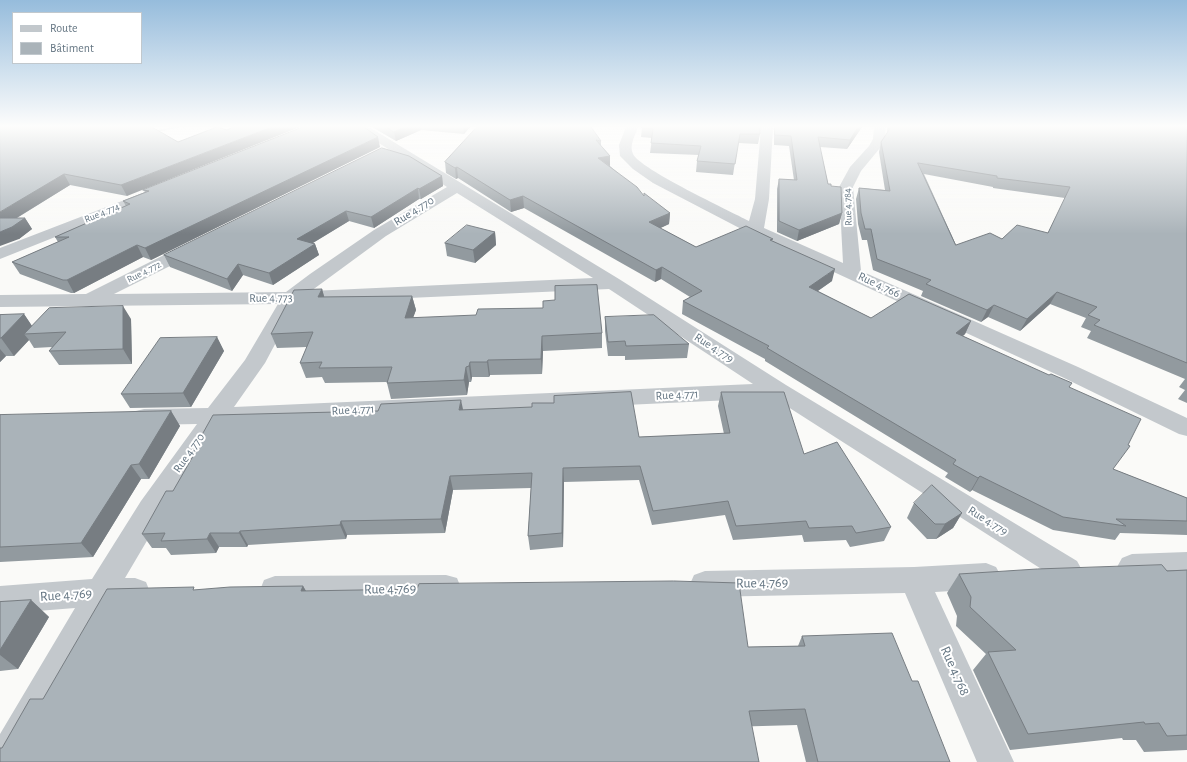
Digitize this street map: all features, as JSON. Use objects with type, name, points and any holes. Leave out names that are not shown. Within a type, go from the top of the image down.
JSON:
[{"type":"street","name":"Rue 4.779","points":[[417,163],[447,174],[778,390],[1087,569]]},
{"type":"street","name":"Rue 4.766","points":[[634,163],[658,180],[755,230],[852,273],[1187,428]]},
{"type":"street","points":[[755,230],[762,199],[765,163]]},
{"type":"street","name":"Rue 4.784","points":[[852,273],[846,187],[855,170],[861,163]]},
{"type":"street","name":"Rue 4.770","points":[[4,762],[101,592],[151,509],[215,416],[254,363],[291,298],[380,232],[447,174]]},
{"type":"street","name":"Rue 4.774","points":[[0,254],[162,189]]},
{"type":"street","name":"Rue 4.772","points":[[90,299],[209,239]]},
{"type":"street","name":"Rue 4.773","points":[[0,301],[291,298],[613,283]]},
{"type":"street","name":"Rue 4.771","points":[[127,418],[215,416],[778,390]]},
{"type":"street","name":"Rue 4.769","points":[[683,584],[914,580],[1087,569],[1187,565]]},
{"type":"street","name":"Rue 4.768","points":[[914,580],[996,762]]},
{"type":"street","name":"Rue 4.769","points":[[252,590],[475,588]]},
{"type":"street","name":"Rue 4.769","points":[[0,600],[101,592],[165,591]]},
{"type":"building","points":[[0,163],[179,163],[121,185],[64,174],[0,212]]},
{"type":"building","points":[[213,163],[324,163],[145,248],[137,245],[67,280],[63,280],[12,262],[69,237],[55,237],[130,204],[123,201],[149,191],[143,190]]},
{"type":"building","points":[[352,163],[420,163],[442,176],[419,189],[418,188],[371,217],[346,211],[297,239],[315,244],[269,273],[238,264],[227,279],[164,255]]},
{"type":"building","points":[[446,163],[604,163],[637,187],[644,196],[644,193],[670,213],[649,222],[696,247],[746,226],[773,239],[770,240],[835,269],[809,287],[871,318],[909,294],[971,321],[956,333],[1049,375],[1051,374],[1072,383],[1069,387],[1141,419],[1128,445],[1130,446],[1113,469],[1187,498],[1187,521],[1116,519],[1126,526],[1063,517],[980,476],[978,478],[953,464],[956,460],[767,348],[769,346],[683,301],[702,291],[662,267],[656,270],[523,196],[510,200],[457,167],[455,168]]},
{"type":"building","points":[[717,163],[735,163],[735,164]]},
{"type":"building","points":[[795,163],[823,163],[828,184],[831,184],[831,186],[841,187],[842,213],[799,230],[779,221],[779,179],[797,180]]},
{"type":"building","points":[[885,163],[1187,163],[1187,363],[1094,325],[1100,320],[1088,315],[1097,307],[1057,292],[1027,319],[994,305],[987,310],[926,284],[931,280],[877,259],[871,229],[865,229],[861,213],[859,188],[890,191]],"holes":[[[918,163],[997,176],[997,178],[1070,187],[1048,233],[1017,225],[1002,239],[990,233],[956,245]]]},
{"type":"building","points":[[0,218],[25,218],[12,227],[0,232]]},
{"type":"building","points":[[467,225],[495,232],[473,250],[445,243]]},
{"type":"building","points":[[597,285],[602,333],[542,336],[541,359],[488,360],[487,362],[470,362],[469,366],[466,367],[464,380],[387,383],[392,367],[319,368],[322,362],[300,363],[313,332],[271,334],[294,290],[322,289],[318,297],[412,296],[405,318],[476,315],[478,309],[543,308],[543,301],[555,300],[555,286]]},
{"type":"building","points":[[123,306],[123,349],[49,351],[66,332],[24,334],[49,308]]},
{"type":"building","points":[[24,314],[1,338],[0,338],[0,315]]},
{"type":"building","points":[[654,315],[689,344],[626,346],[625,341],[608,342],[605,317]]},
{"type":"building","points":[[217,337],[183,393],[121,394],[160,338]]},
{"type":"building","points":[[631,392],[639,437],[730,433],[721,392],[784,392],[804,454],[837,442],[891,527],[856,533],[852,526],[809,528],[806,521],[736,526],[728,501],[653,511],[640,466],[563,468],[562,533],[528,536],[532,473],[450,476],[441,519],[341,521],[340,525],[240,531],[239,533],[210,533],[207,539],[161,541],[165,533],[142,534],[166,491],[173,491],[196,451],[193,451],[213,415],[378,411],[381,404],[461,400],[459,410],[532,407],[532,403],[554,403],[554,396]]},
{"type":"building","points":[[171,411],[139,464],[131,465],[81,543],[0,547],[0,415]]},
{"type":"building","points":[[932,485],[962,513],[945,524],[935,524],[914,503]]},
{"type":"building","points":[[1162,565],[1167,571],[1187,570],[1187,735],[1167,736],[1159,723],[1145,724],[1144,722],[1028,734],[988,652],[1016,650],[970,607],[971,597],[959,574],[1037,569]]},
{"type":"building","points":[[674,581],[739,583],[748,647],[805,646],[802,636],[892,633],[912,681],[918,681],[950,762],[818,762],[805,709],[749,711],[759,762],[0,762],[0,748],[2,748],[30,699],[43,699],[107,589],[194,587],[193,590],[230,587],[303,586],[301,591],[417,589],[419,584]]},
{"type":"building","points":[[31,600],[0,650],[0,602]]}]
